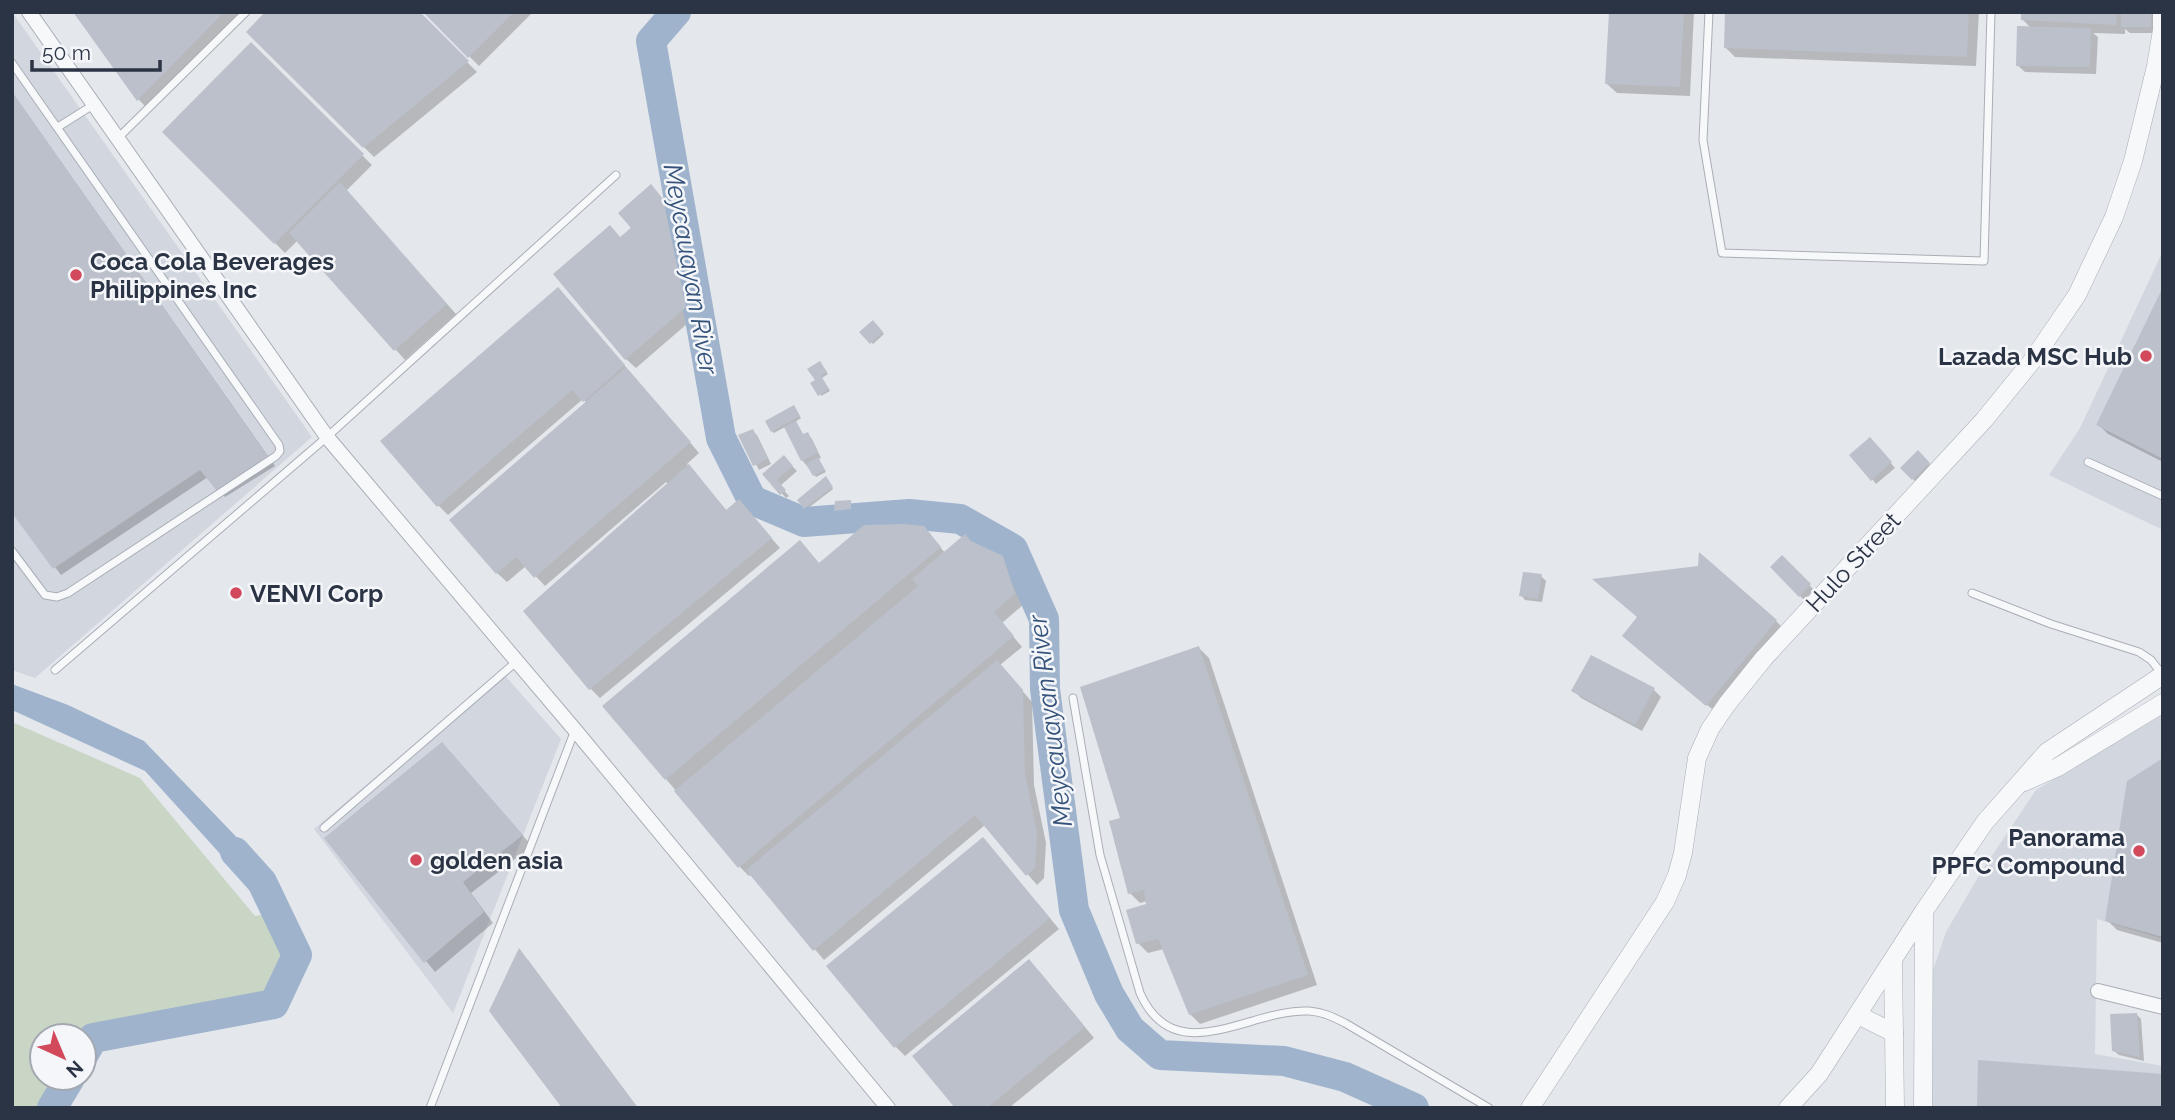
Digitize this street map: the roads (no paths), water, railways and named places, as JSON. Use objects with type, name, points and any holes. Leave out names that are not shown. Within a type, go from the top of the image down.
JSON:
[{"type":"street","points":[[29,12],[327,437],[575,730],[888,1108]]},
{"type":"street","name":"Hulo Street","points":[[1530,1108],[1665,902],[1683,853],[1697,758],[1710,729],[1764,658],[1984,420],[2032,361],[2077,295],[2114,217],[2133,161],[2156,66],[2162,12]]},
{"type":"street","points":[[1788,1108],[1819,1074],[1985,822],[2047,752],[2163,675]]},
{"type":"street","points":[[2021,783],[2058,767],[2163,703]]},
{"type":"street","points":[[1923,1108],[1924,911]]},
{"type":"street","points":[[1893,961],[1895,1108]]},
{"type":"street","points":[[2098,990],[2163,1007]]},
{"type":"street","points":[[1858,1015],[1894,1033]]},
{"type":"street","points":[[1894,1066],[1924,1066]]},
{"type":"lane","points":[[118,138],[246,12]]},
{"type":"lane","points":[[1709,12],[1703,140],[1722,253],[1984,261],[1991,12]]},
{"type":"lane","points":[[12,63],[279,445],[276,456],[68,593],[57,597],[45,596],[12,551]]},
{"type":"lane","points":[[58,127],[93,105]]},
{"type":"lane","points":[[55,670],[327,437],[616,175]]},
{"type":"lane","points":[[2088,462],[2163,496]]},
{"type":"lane","points":[[1972,593],[2051,624],[2139,652],[2151,660],[2163,675]]},
{"type":"lane","points":[[324,828],[516,662]]},
{"type":"lane","points":[[1073,698],[1100,855],[1140,993],[1149,1012],[1163,1024],[1184,1033],[1207,1032],[1289,1013],[1308,1011],[1326,1014],[1489,1108]]},
{"type":"lane","points":[[429,1108],[575,730]]},
{"type":"water","points":[[12,684],[68,705],[144,741],[273,875],[252,889],[145,771],[12,710]]},
{"type":"waterway","name":"Meycauayan River","points":[[676,12],[651,41],[721,438],[752,500],[804,522],[909,514],[960,519],[1013,549],[1044,619],[1045,689],[1074,910],[1109,994],[1130,1029],[1160,1055],[1284,1061],[1345,1077],[1414,1108]]},
{"type":"waterway","name":"Meycauayan River","points":[[98,1037],[274,1004],[297,955],[262,882],[235,852]]},
{"type":"waterway","name":"Meycauayan River","points":[[52,1108],[62,1092]]},
{"type":"place","name":"Coca Cola Beverages Philippines Inc","points":[[76,275]]},
{"type":"place","name":"Lazada MSC Hub","points":[[2146,356]]},
{"type":"place","name":"VENVI Corp","points":[[236,593]]},
{"type":"place","name":"Panorama PPFC Compound","points":[[2139,851]]},
{"type":"place","name":"golden asia","points":[[416,860]]}]
